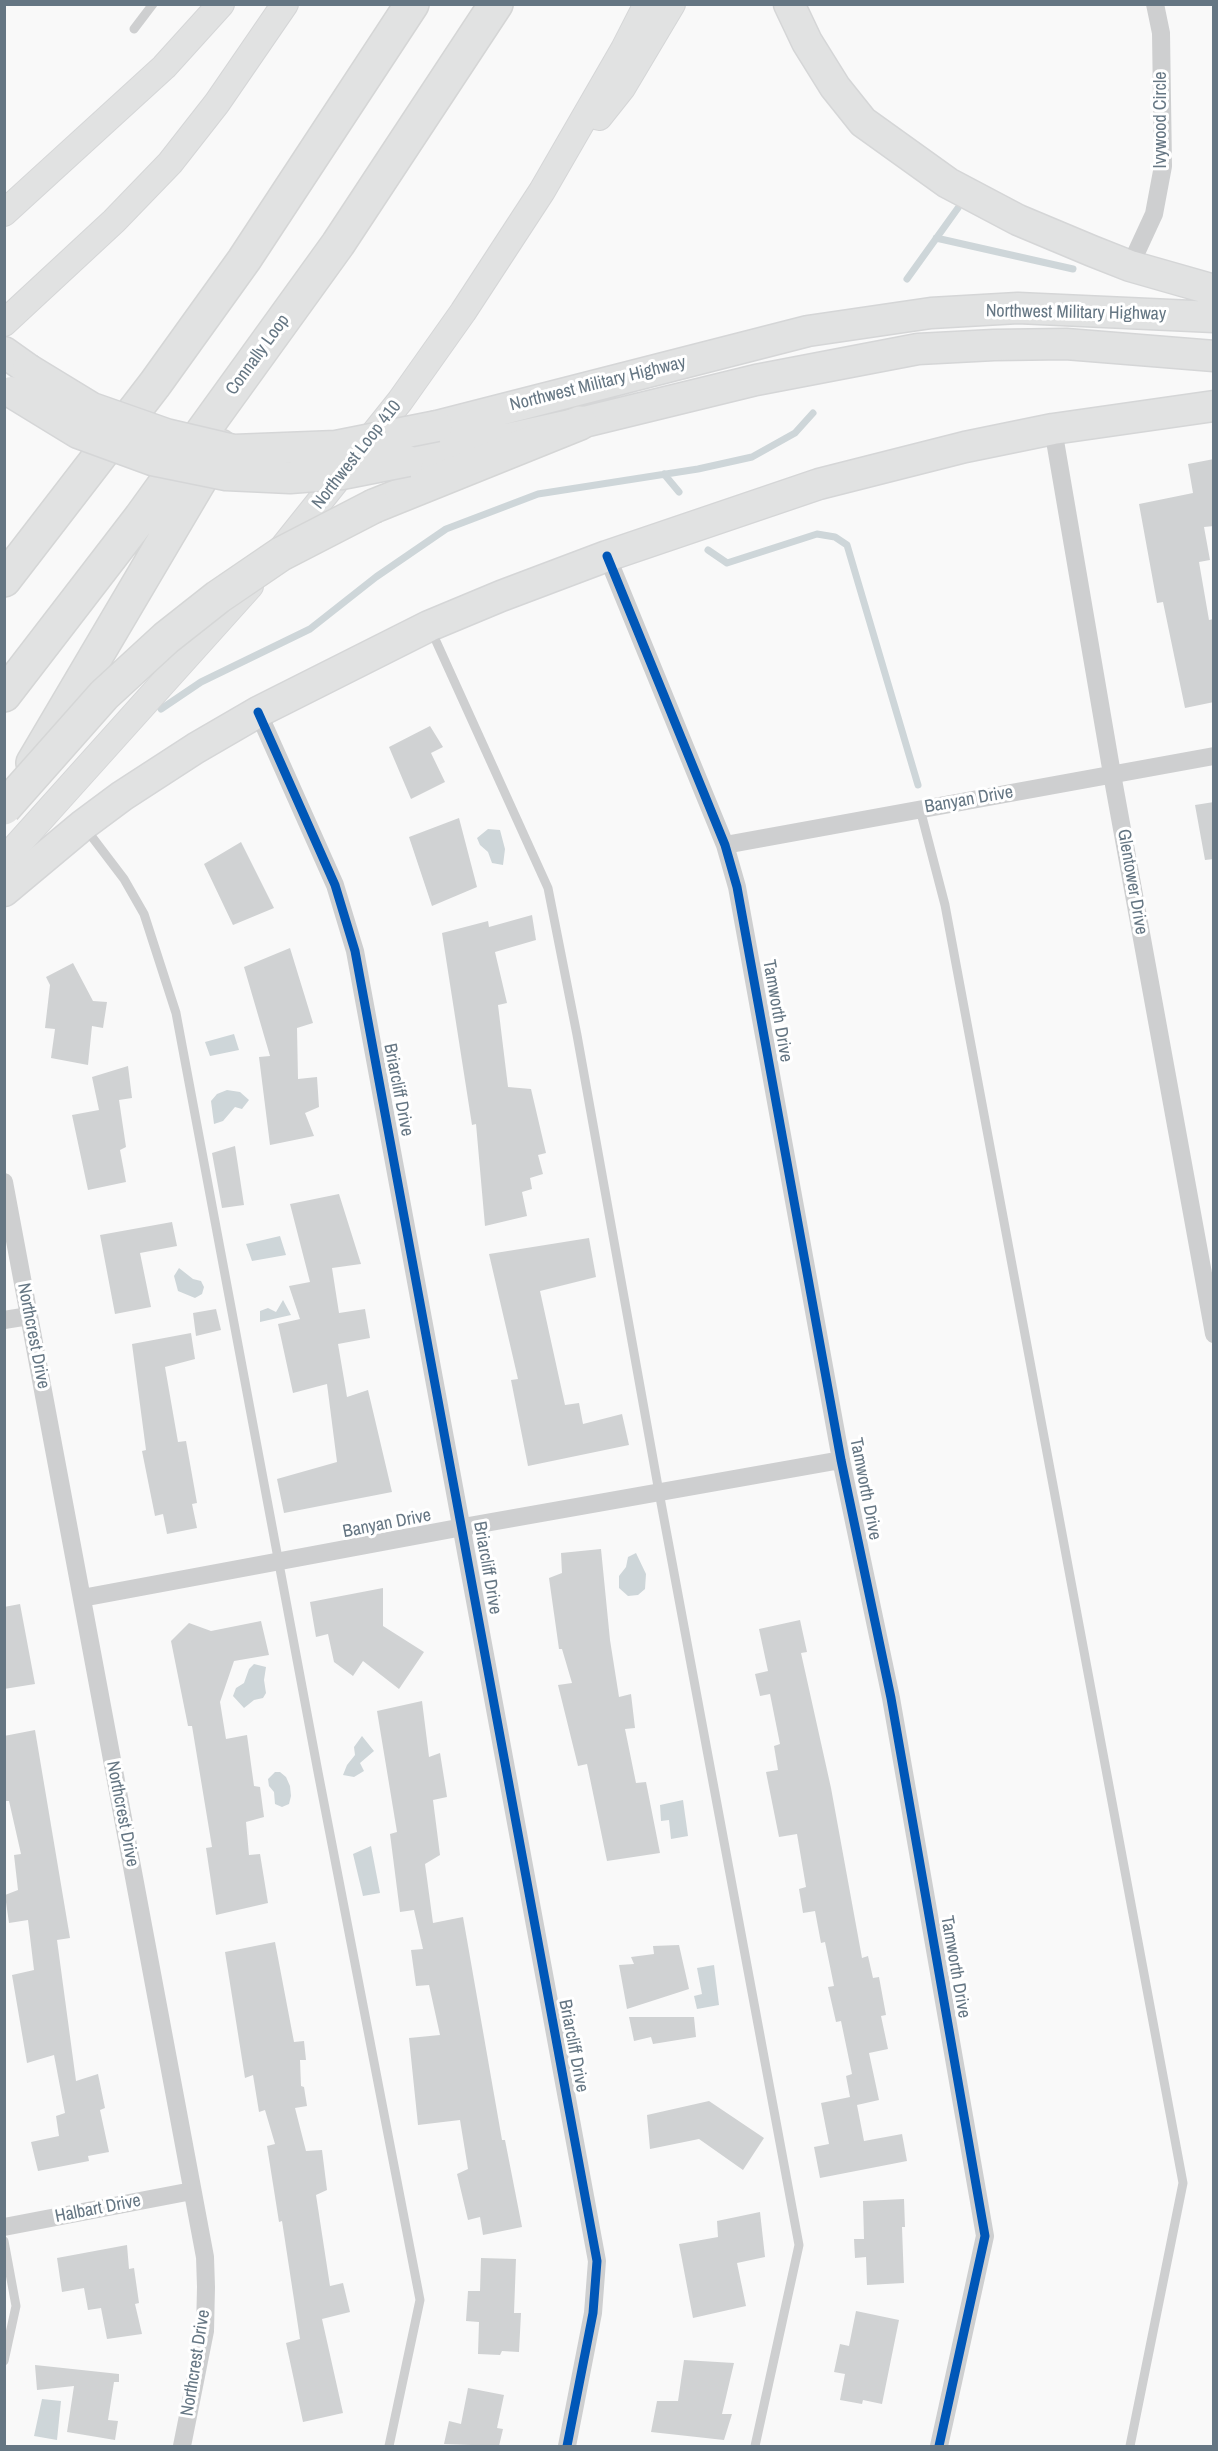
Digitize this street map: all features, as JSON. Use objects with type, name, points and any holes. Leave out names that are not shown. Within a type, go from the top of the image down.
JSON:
[{"type":"highway","points":[[4,580],[155,384],[244,260],[412,4]]},
{"type":"highway","name":"Connally Loop","points":[[4,695],[141,517],[338,244],[493,11]]},
{"type":"highway","points":[[4,810],[338,244]]},
{"type":"highway","points":[[4,810],[104,695],[166,638],[218,597],[281,554],[374,506],[580,423]]},
{"type":"main road","points":[[7,206],[164,67],[221,4]]},
{"type":"main road","points":[[4,322],[114,221],[170,163],[217,103],[285,4]]},
{"type":"main road","name":"Northwest Loop 410","points":[[4,860],[255,581],[400,401],[463,312],[542,191],[624,49],[647,4]]},
{"type":"main road","points":[[542,191],[622,88],[672,4]]},
{"type":"main road","points":[[789,4],[807,42],[835,87],[863,122],[948,183],[1018,220],[1130,266],[1214,290]]},
{"type":"main road","name":"Northwest Military Highway","points":[[12,375],[92,408],[166,434],[234,450],[290,449],[336,446],[437,426],[808,331],[931,314],[1018,308],[1214,318]]},
{"type":"main road","name":"Northwest Military Highway","points":[[12,375],[78,433],[152,460],[226,475],[290,478],[342,474],[408,461],[580,423],[756,380],[918,349],[994,345],[1066,345],[1214,356]]},
{"type":"main road","points":[[4,891],[83,825],[122,796],[258,712],[429,626],[501,596],[607,556],[819,484],[965,447],[1053,429],[1214,406]]},
{"type":"street","name":"Ivywood Circle","points":[[1130,266],[1154,214],[1163,166],[1161,33],[1155,4]]},
{"type":"street","name":"Glentower Drive","points":[[1053,429],[1112,774],[1214,1334]]},
{"type":"street","name":"Tamworth Drive","points":[[607,556],[725,844],[745,922],[842,1460],[891,1698],[985,2236],[939,2446]]},
{"type":"street","name":"Briarcliff Drive","points":[[258,712],[335,885],[355,951],[597,2261],[593,2313],[567,2446]]},
{"type":"street","name":"Banyan Drive","points":[[725,844],[1214,756]]},
{"type":"street","name":"Northcrest Drive","points":[[4,1182],[205,2257],[205,2331],[182,2446]]},
{"type":"street","points":[[4,1320],[29,1316]]},
{"type":"street","name":"Banyan Drive","points":[[82,1598],[842,1460]]},
{"type":"street","name":"Halbart Drive","points":[[4,2227],[192,2191]]},
{"type":"lane","points":[[134,29],[153,4]]},
{"type":"lane","points":[[429,626],[548,888],[578,1035],[659,1492],[799,2245],[755,2446]]},
{"type":"lane","points":[[920,809],[945,905],[1183,2183],[1130,2446]]},
{"type":"lane","points":[[83,825],[124,879],[144,914],[176,1013],[420,2301],[389,2446]]},
{"type":"lane","points":[[4,2241],[16,2306],[4,2361]]},
{"type":"shaded area","points":[[488,829],[500,830],[505,849],[503,865],[492,863],[488,852],[480,845],[477,838]]},
{"type":"shaded area","points":[[234,1034],[239,1050],[210,1056],[205,1042]]},
{"type":"shaded area","points":[[227,1090],[240,1092],[249,1100],[242,1109],[235,1107],[223,1121],[214,1124],[211,1101],[217,1094]]},
{"type":"shaded area","points":[[280,1236],[286,1255],[252,1261],[246,1244]]},
{"type":"shaded area","points":[[179,1268],[193,1279],[201,1281],[204,1287],[202,1294],[195,1298],[178,1291],[174,1276]]},
{"type":"shaded area","points":[[283,1300],[291,1315],[260,1322],[260,1311],[268,1308],[276,1312]]},
{"type":"shaded area","points":[[636,1553],[646,1574],[645,1589],[638,1595],[628,1596],[619,1588],[619,1576],[626,1567],[628,1557]]},
{"type":"shaded area","points":[[254,1664],[266,1667],[264,1680],[266,1693],[263,1698],[254,1700],[244,1708],[233,1696],[236,1688],[244,1683],[249,1669]]},
{"type":"shaded area","points":[[362,1736],[374,1751],[360,1763],[364,1771],[354,1777],[343,1775],[355,1755],[354,1747]]},
{"type":"shaded area","points":[[275,1772],[280,1772],[286,1777],[290,1786],[289,1804],[282,1807],[275,1804],[274,1792],[269,1786],[268,1779]]},
{"type":"shaded area","points":[[683,1800],[688,1836],[671,1839],[669,1820],[661,1821],[660,1805]]},
{"type":"shaded area","points":[[371,1846],[380,1893],[363,1896],[353,1854]]},
{"type":"shaded area","points":[[714,1965],[719,2005],[697,2009],[694,1996],[702,1994],[697,1968]]},
{"type":"shaded area","points":[[42,2399],[61,2401],[57,2440],[34,2436]]},
{"type":"building","points":[[1214,459],[1214,526],[1204,527],[1210,560],[1199,562],[1209,620],[1214,619],[1214,702],[1185,708],[1163,602],[1157,603],[1139,504],[1193,493],[1188,464]]},
{"type":"building","points":[[430,726],[443,747],[431,753],[445,782],[411,799],[389,747]]},
{"type":"building","points":[[1214,802],[1214,859],[1205,860],[1195,805]]},
{"type":"building","points":[[459,818],[477,887],[432,906],[409,837]]},
{"type":"building","points":[[241,842],[274,908],[233,925],[204,864]]},
{"type":"building","points":[[532,915],[536,940],[495,952],[507,1003],[498,1005],[508,1087],[531,1089],[546,1153],[538,1155],[543,1174],[530,1178],[532,1189],[522,1192],[527,1216],[485,1226],[476,1124],[472,1125],[442,933],[488,921],[489,927]]},
{"type":"building","points":[[290,948],[313,1023],[297,1028],[298,1079],[317,1077],[319,1107],[305,1113],[314,1136],[270,1145],[259,1057],[270,1056],[244,967]]},
{"type":"building","points":[[73,963],[93,1001],[107,1002],[103,1028],[92,1026],[88,1065],[51,1058],[55,1029],[45,1028],[50,985],[46,977]]},
{"type":"building","points":[[128,1066],[132,1098],[119,1100],[126,1147],[120,1150],[126,1182],[88,1190],[72,1115],[99,1110],[92,1077]]},
{"type":"building","points":[[235,1146],[244,1205],[222,1208],[212,1153]]},
{"type":"building","points":[[339,1194],[361,1264],[332,1268],[339,1313],[365,1309],[370,1338],[338,1344],[347,1397],[368,1390],[392,1492],[284,1513],[277,1479],[337,1462],[327,1384],[293,1393],[278,1324],[300,1319],[289,1286],[310,1282],[290,1204]]},
{"type":"building","points":[[172,1222],[177,1246],[140,1253],[151,1307],[115,1314],[100,1235]]},
{"type":"building","points":[[589,1238],[596,1277],[540,1291],[565,1405],[579,1403],[583,1424],[622,1414],[629,1445],[528,1466],[511,1380],[518,1379],[489,1254]]},
{"type":"building","points":[[216,1309],[221,1330],[196,1336],[193,1313]]},
{"type":"building","points":[[191,1333],[195,1359],[165,1367],[178,1442],[186,1441],[197,1503],[192,1504],[197,1528],[167,1534],[163,1514],[155,1516],[142,1451],[146,1450],[132,1344]]},
{"type":"building","points":[[601,1549],[610,1640],[619,1697],[631,1694],[635,1728],[625,1729],[636,1783],[646,1782],[660,1853],[607,1861],[587,1764],[578,1766],[558,1685],[572,1683],[562,1649],[559,1649],[549,1578],[562,1573],[561,1553]]},
{"type":"building","points":[[383,1588],[383,1626],[424,1652],[399,1689],[363,1661],[353,1676],[334,1662],[328,1634],[316,1637],[310,1602]]},
{"type":"building","points":[[20,1604],[35,1684],[4,1689],[4,1607]]},
{"type":"building","points":[[800,1620],[807,1652],[801,1653],[831,1788],[862,1958],[868,1956],[873,1978],[879,1977],[886,2015],[881,2016],[888,2049],[869,2053],[879,2100],[857,2105],[864,2141],[902,2134],[907,2161],[820,2178],[814,2147],[829,2144],[821,2103],[850,2097],[846,2076],[852,2074],[841,2021],[836,2022],[828,1987],[834,1986],[825,1942],[821,1943],[815,1911],[803,1913],[799,1889],[806,1887],[797,1834],[779,1837],[766,1772],[778,1770],[774,1746],[780,1744],[770,1694],[760,1696],[755,1674],[768,1671],[759,1629]]},
{"type":"building","points":[[261,1621],[269,1655],[234,1661],[220,1702],[226,1739],[247,1735],[254,1786],[260,1787],[264,1817],[246,1822],[249,1855],[260,1854],[268,1903],[216,1915],[206,1848],[212,1847],[192,1726],[188,1726],[171,1641],[189,1623],[211,1631]]},
{"type":"building","points":[[422,1701],[429,1757],[440,1753],[447,1797],[433,1800],[440,1855],[425,1864],[433,1923],[463,1917],[502,2140],[505,2140],[522,2227],[483,2235],[480,2217],[468,2220],[457,2174],[468,2169],[460,2120],[418,2125],[409,2038],[440,2035],[429,1985],[416,1986],[411,1950],[423,1949],[414,1910],[400,1912],[390,1834],[397,1832],[377,1711]]},
{"type":"building","points":[[35,1730],[70,1938],[57,1940],[76,2081],[98,2074],[105,2108],[100,2110],[109,2152],[88,2156],[89,2161],[38,2171],[31,2142],[59,2136],[56,2116],[65,2113],[54,2055],[27,2063],[12,1975],[34,1970],[28,1920],[9,1923],[5,1895],[18,1890],[14,1855],[21,1854],[9,1801],[4,1801],[4,1736]]},
{"type":"building","points":[[275,1942],[294,2042],[304,2041],[306,2060],[300,2060],[301,2086],[304,2087],[307,2106],[295,2108],[306,2151],[322,2150],[327,2190],[316,2195],[330,2286],[343,2283],[350,2312],[322,2319],[343,2413],[303,2422],[286,2343],[300,2339],[282,2221],[279,2222],[267,2146],[275,2144],[265,2110],[259,2112],[253,2075],[245,2078],[225,1952]]},
{"type":"building","points":[[679,1945],[689,1989],[627,2009],[619,1965],[634,1964],[631,1957],[654,1954],[653,1946]]},
{"type":"building","points":[[629,2017],[694,2017],[696,2037],[653,2044],[651,2037],[634,2041]]},
{"type":"building","points":[[709,2101],[764,2138],[743,2170],[699,2139],[650,2149],[647,2115]]},
{"type":"building","points":[[904,2199],[905,2227],[902,2227],[904,2283],[867,2285],[866,2257],[855,2258],[854,2239],[864,2239],[863,2201]]},
{"type":"building","points":[[760,2212],[765,2257],[737,2263],[746,2306],[693,2318],[679,2244],[718,2237],[717,2221]]},
{"type":"building","points":[[127,2245],[129,2269],[134,2268],[139,2303],[135,2304],[142,2334],[107,2339],[101,2308],[88,2310],[84,2288],[62,2292],[57,2258]]},
{"type":"building","points":[[481,2258],[516,2259],[514,2313],[521,2313],[519,2352],[502,2351],[500,2355],[478,2354],[479,2322],[466,2321],[468,2291],[480,2291]]},
{"type":"building","points":[[856,2311],[899,2320],[882,2404],[863,2400],[862,2404],[840,2400],[845,2374],[834,2372],[840,2344],[849,2346]]},
{"type":"building","points":[[684,2360],[734,2363],[722,2414],[732,2414],[724,2440],[651,2432],[657,2401],[678,2401]]},
{"type":"building","points":[[35,2365],[119,2374],[119,2382],[114,2382],[108,2420],[118,2421],[115,2440],[67,2432],[74,2386],[37,2390]]},
{"type":"building","points":[[468,2388],[504,2395],[497,2428],[503,2429],[499,2446],[444,2444],[449,2421],[461,2424]]},
{"type":"waterway","points":[[907,279],[958,208]]},
{"type":"waterway","points":[[936,238],[1073,269]]},
{"type":"waterway","points":[[161,709],[201,682],[310,629],[376,577],[446,529],[538,494],[698,469],[752,457],[795,433],[813,413]]},
{"type":"waterway","points":[[664,474],[679,492]]},
{"type":"waterway","points":[[708,550],[727,563],[817,534],[835,537],[847,545],[918,785]]},
{"type":"cycle path","points":[[607,556],[725,845],[737,887],[841,1460],[891,1698],[985,2236],[939,2446]]},
{"type":"cycle path","points":[[258,712],[335,885],[355,951],[597,2261],[593,2313],[567,2446]]}]
